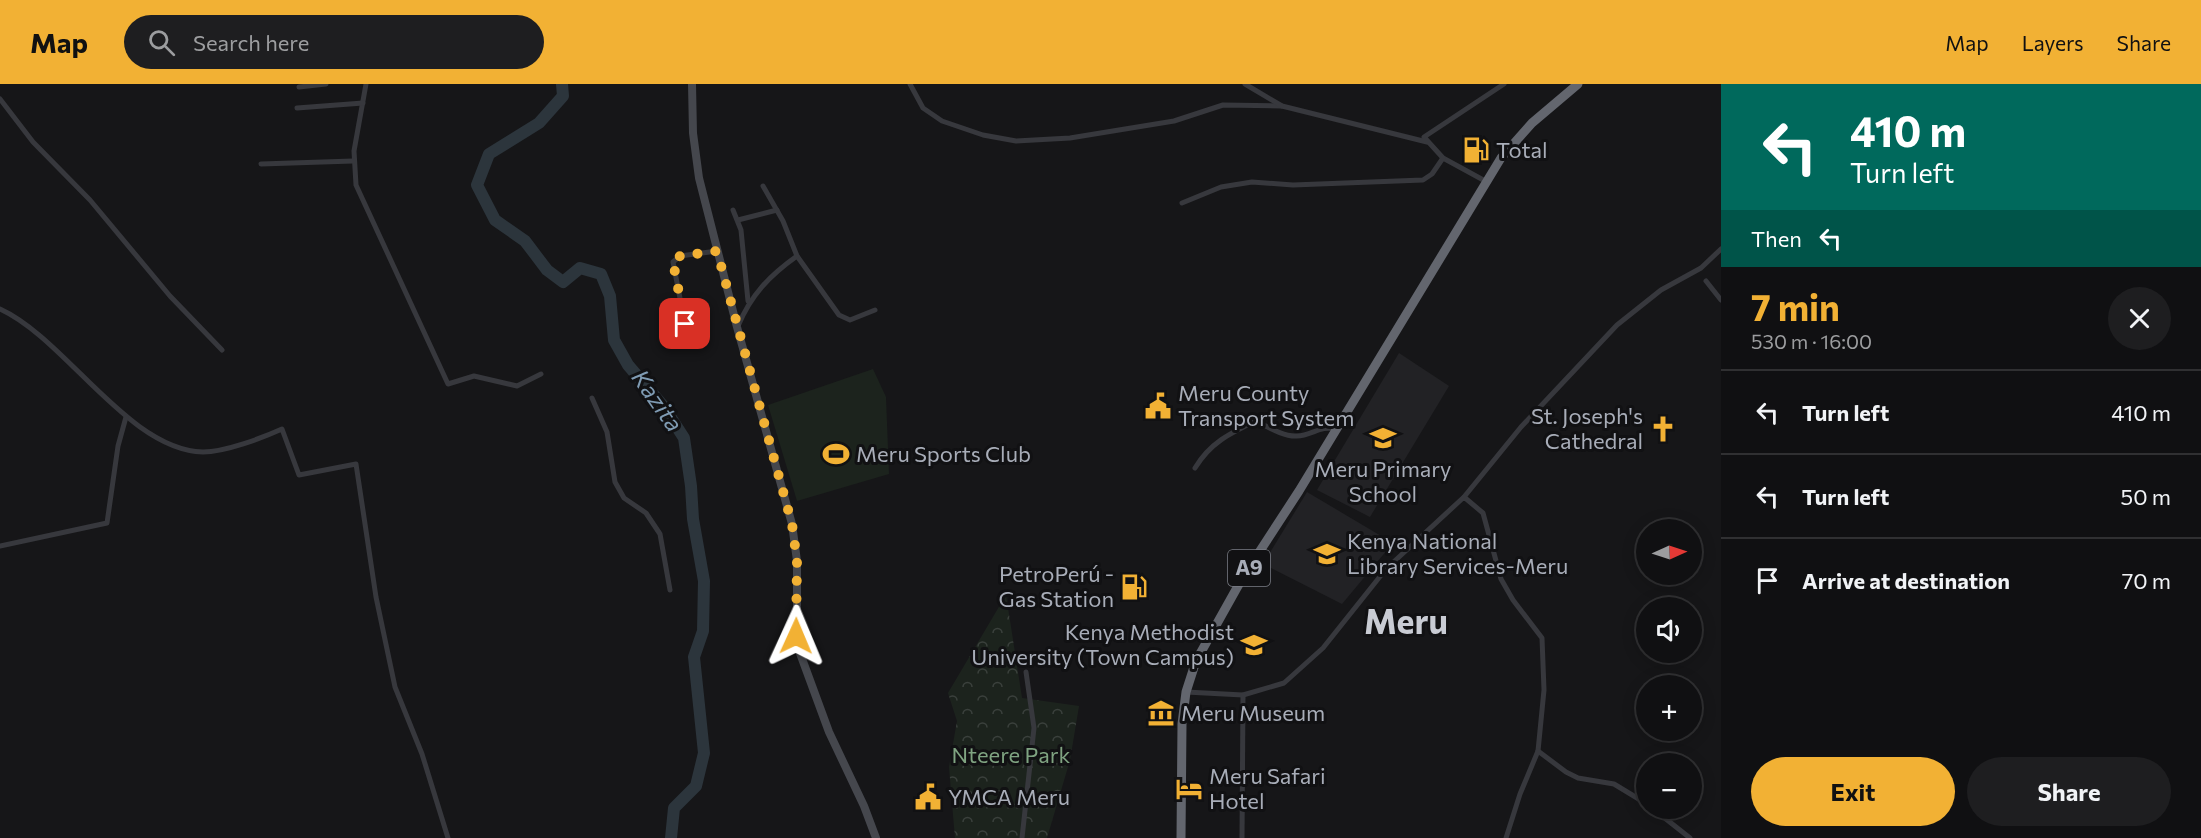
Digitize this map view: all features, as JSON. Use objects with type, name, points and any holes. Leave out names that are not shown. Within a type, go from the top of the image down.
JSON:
[{"type":"highway","name":"A9","points":[[1181,838],[1182,724],[1186,692],[1196,661],[1209,636],[1513,141],[1578,84]]},
{"type":"street","points":[[299,87],[326,84]]},
{"type":"street","points":[[366,84],[353,161],[356,185],[386,244],[419,325],[448,384],[474,376],[517,386],[541,374]]},
{"type":"street","points":[[692,84],[696,159],[717,251],[792,524],[797,561],[797,645],[829,732],[864,806],[876,838]]},
{"type":"street","points":[[910,84],[923,108],[942,121],[983,135],[1016,141],[1070,138],[1174,121],[1223,105],[1282,106],[1425,140],[1443,158],[1486,182]]},
{"type":"street","points":[[1245,84],[1282,106]]},
{"type":"street","points":[[1425,140],[1504,84]]},
{"type":"street","points":[[0,99],[33,142],[90,200],[170,296],[222,350]]},
{"type":"street","points":[[297,108],[363,102]]},
{"type":"street","points":[[1182,203],[1221,187],[1252,182],[1293,184],[1423,180],[1432,174],[1443,158]]},
{"type":"street","points":[[261,165],[353,161]]},
{"type":"street","points":[[763,186],[777,210],[797,256],[839,315],[850,320],[875,310]]},
{"type":"street","points":[[733,210],[738,220],[748,301]]},
{"type":"street","points":[[738,220],[777,210]]},
{"type":"street","points":[[1186,692],[1243,695],[1284,683],[1301,670],[1323,648],[1386,569],[1464,497],[1521,426],[1617,325],[1661,290],[1701,268],[1721,249]]},
{"type":"street","points":[[685,324],[673,262],[680,256],[717,251]]},
{"type":"street","points":[[737,327],[748,301],[782,267],[797,256]]},
{"type":"street","points":[[1706,281],[1721,300]]},
{"type":"street","points":[[0,309],[16,316],[44,339],[126,417],[170,443],[204,452],[282,429],[299,475],[356,465],[376,597],[395,687],[422,754],[448,838]]},
{"type":"street","points":[[592,398],[607,432],[615,482],[624,498],[646,513],[660,534],[670,590]]},
{"type":"street","points":[[0,546],[107,523],[118,446],[126,417]]},
{"type":"street","points":[[1195,468],[1215,443],[1229,433],[1256,421],[1291,436],[1300,436],[1324,428],[1335,429]]},
{"type":"street","points":[[1464,497],[1483,513],[1501,579],[1513,600],[1542,639],[1544,690],[1538,751],[1520,794],[1506,838]]},
{"type":"street","points":[[1022,838],[1034,728],[1026,672]]},
{"type":"street","points":[[1242,838],[1243,695]]},
{"type":"street","points":[[1538,751],[1578,778],[1622,787],[1636,797]]},
{"type":"street","points":[[1666,819],[1690,838]]},
{"type":"shaded area","name":"Meru Primary School","points":[[1399,353],[1449,386],[1370,517],[1317,490]]},
{"type":"shaded area","name":"Kenya National Library Services-Meru","points":[[1307,492],[1393,543],[1342,604],[1263,564]]},
{"type":"green space","name":"Meru Sports Club","points":[[873,369],[886,397],[889,474],[797,501],[768,405]]},
{"type":"green space","name":"Nteere Park","points":[[1006,595],[1022,698],[1079,706],[1070,760],[1047,838],[955,838],[949,767],[957,721],[948,693]]},
{"type":"waterway","name":"Kazita","points":[[562,84],[563,96],[539,123],[489,154],[477,185],[495,220],[525,241],[547,270],[563,282],[580,268],[601,274],[610,296],[614,340],[628,365],[664,407],[684,438],[693,519],[704,581],[703,631],[694,657],[704,753],[696,786],[674,808],[671,838]]},
{"type":"place","name":"Total","points":[[1476,150]]},
{"type":"place","name":"Meru County Transport System","points":[[1158,406]]},
{"type":"place","name":"St. Joseph's Cathedral","points":[[1663,429]]},
{"type":"place","name":"Meru Primary School","points":[[1383,438]]},
{"type":"place","name":"Meru Sports Club","points":[[836,454]]},
{"type":"place","name":"Kenya National Library Services-Meru","points":[[1327,554]]},
{"type":"place","name":"PetroPerú - Gas Station","points":[[1134,587]]},
{"type":"place","name":"Kenya Methodist University (Town Campus)","points":[[1254,645]]},
{"type":"place","name":"Meru Museum","points":[[1161,713]]},
{"type":"place","name":"Meru Safari Hotel","points":[[1189,789]]},
{"type":"place","name":"YMCA Meru","points":[[928,797]]},
{"type":"district","name":"Meru","points":[[1406,622]]},
{"type":"route","points":[[685,324],[673,262],[680,256],[717,251],[792,524],[797,561],[796,636]]}]
